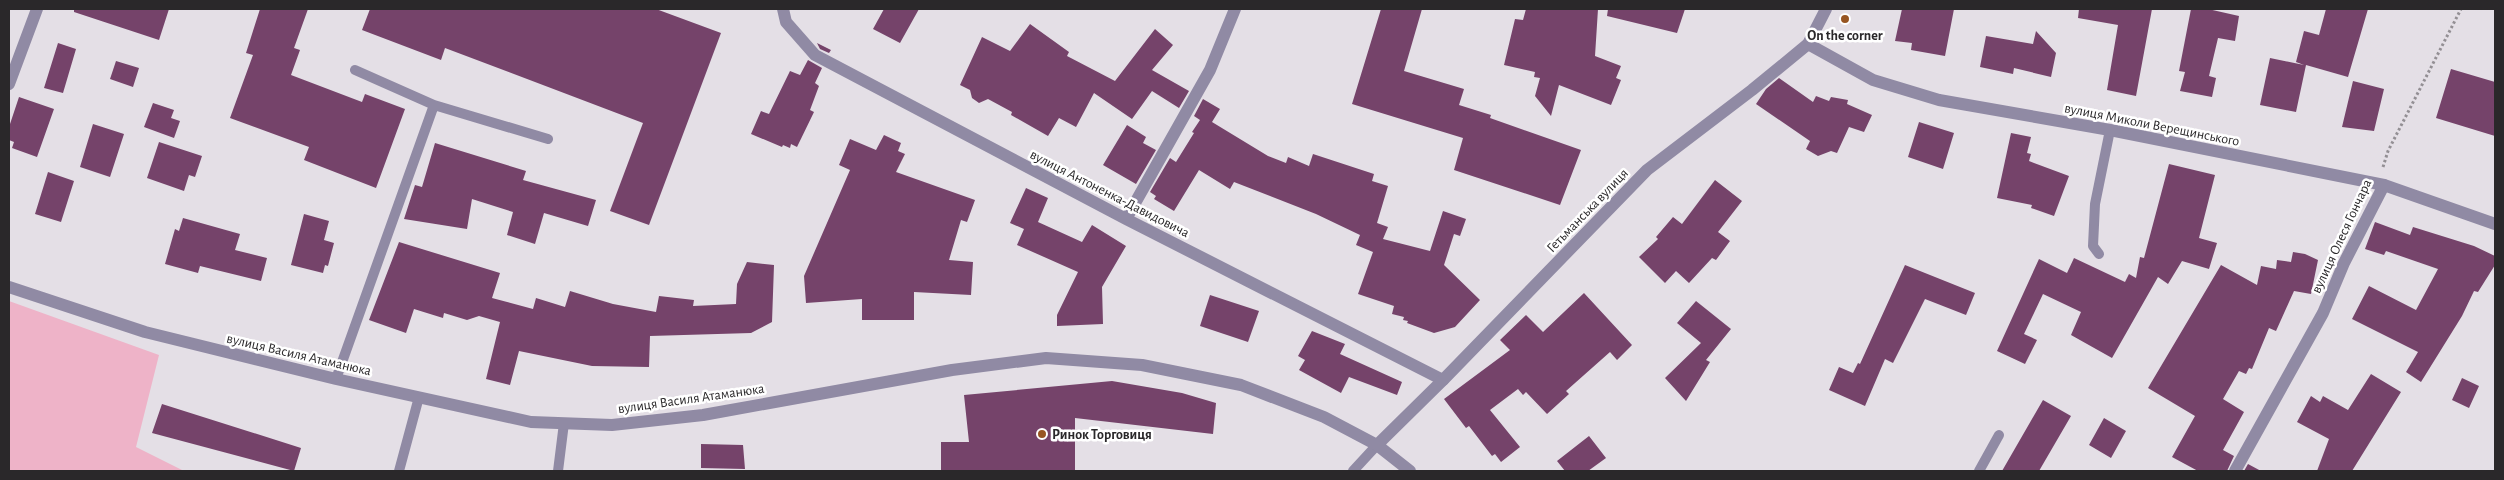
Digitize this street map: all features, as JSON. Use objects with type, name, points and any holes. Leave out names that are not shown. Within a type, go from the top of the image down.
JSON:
[{"type":"street","points":[[9,84],[37,9]]},
{"type":"street","name":"вулиця Антоненка-Давидовича","points":[[783,9],[786,22],[815,55],[1126,219],[1443,380]]},
{"type":"street","points":[[1126,219],[1210,70],[1235,9]]},
{"type":"street","name":"Гетьманська вулиця","points":[[1377,445],[1443,380],[1647,170],[1752,90],[1808,44],[1826,9]]},
{"type":"street","name":"вулиця Миколи Верещинського","points":[[1808,44],[1873,80],[1939,100],[2110,130],[2384,185],[2495,224]]},
{"type":"street","name":"вулиця Олеся Гончара","points":[[2234,471],[2323,313],[2344,263],[2384,185]]},
{"type":"street","name":"вулиця Василя Атаманюка","points":[[9,287],[145,332],[336,379],[531,422],[612,425],[703,415],[952,370],[1046,358],[1142,364],[1240,385],[1324,417],[1377,445],[1410,471]]},
{"type":"lane","points":[[355,70],[434,105],[548,139]]},
{"type":"lane","points":[[336,379],[434,105]]},
{"type":"lane","points":[[2099,254],[2093,246],[2095,204],[2110,130]]},
{"type":"lane","points":[[399,471],[419,397]]},
{"type":"lane","points":[[558,471],[564,423]]},
{"type":"lane","points":[[1979,471],[1999,435]]},
{"type":"lane","points":[[1353,471],[1377,445]]},
{"type":"path","name":"вулиця Олеся Гончара","points":[[2384,185],[2382,167],[2388,151],[2461,9]]},
{"type":"shaded area","points":[[9,301],[159,355],[136,447],[184,471],[9,471]]},
{"type":"building","points":[[74,9],[169,9],[159,40],[74,12]]},
{"type":"building","points":[[260,9],[308,9],[294,48],[300,50],[291,75],[362,102],[365,94],[405,109],[376,188],[304,160],[309,147],[230,118],[253,55],[246,53]]},
{"type":"building","points":[[370,9],[656,9],[721,33],[649,225],[610,211],[643,123],[445,48],[441,60],[362,30]]},
{"type":"building","points":[[884,9],[919,9],[900,43],[873,29]]},
{"type":"building","points":[[1381,9],[1422,9],[1404,71],[1464,89],[1459,105],[1491,115],[1490,118],[1581,150],[1560,205],[1454,170],[1463,138],[1352,104]]},
{"type":"building","points":[[1526,9],[1598,9],[1595,56],[1621,66],[1616,78],[1621,80],[1611,105],[1559,85],[1551,116],[1535,96],[1540,78],[1534,77],[1535,72],[1504,65],[1515,19],[1523,20]]},
{"type":"building","points":[[1608,9],[1685,9],[1677,33],[1607,16]]},
{"type":"building","points":[[1902,9],[1954,9],[1945,56],[1911,50],[1912,43],[1895,41]]},
{"type":"building","points":[[2079,9],[2152,9],[2136,96],[2107,90],[2118,25],[2078,18]]},
{"type":"building","points":[[2191,9],[2208,9],[2239,16],[2235,41],[2218,38],[2209,76],[2216,78],[2212,97],[2180,91],[2185,72],[2179,71]]},
{"type":"building","points":[[2326,9],[2368,9],[2348,77],[2306,65],[2296,112],[2260,105],[2270,58],[2304,65],[2296,62],[2304,31],[2319,35]]},
{"type":"building","points":[[1030,24],[1069,52],[1067,56],[1115,81],[1155,29],[1173,45],[1152,70],[1189,91],[1179,108],[1152,91],[1132,119],[1094,93],[1076,127],[1059,118],[1048,136],[1011,115],[1012,112],[988,99],[979,103],[972,98],[970,90],[960,85],[982,37],[1010,51]]},
{"type":"building","points":[[2036,31],[2056,53],[2051,77],[2014,68],[2013,74],[1980,67],[1986,36],[2033,44]]},
{"type":"building","points":[[58,43],[76,49],[63,93],[44,88]]},
{"type":"building","points":[[817,43],[831,50],[829,53],[820,49]]},
{"type":"building","points":[[808,60],[822,68],[815,83],[819,86],[810,110],[814,112],[797,147],[791,144],[790,148],[783,145],[782,147],[751,134],[761,111],[769,114],[790,71],[800,75]]},
{"type":"building","points":[[116,61],[139,68],[133,87],[110,79]]},
{"type":"building","points":[[2451,69],[2495,82],[2495,136],[2436,118]]},
{"type":"building","points":[[1779,78],[1813,102],[1816,96],[1829,101],[1831,97],[1848,100],[1847,104],[1872,115],[1864,132],[1849,127],[1837,153],[1831,151],[1818,156],[1806,149],[1810,141],[1756,104],[1766,89]]},
{"type":"building","points":[[2353,81],[2384,89],[2374,131],[2342,127]]},
{"type":"building","points":[[19,97],[54,109],[37,157],[12,148],[14,142],[9,140],[9,127]]},
{"type":"building","points":[[1203,99],[1220,109],[1212,122],[1268,156],[1286,163],[1288,157],[1309,166],[1313,154],[1374,174],[1372,181],[1388,186],[1377,223],[1388,227],[1383,239],[1430,251],[1443,211],[1466,219],[1460,236],[1454,234],[1444,265],[1480,300],[1455,327],[1434,333],[1407,323],[1408,321],[1403,320],[1404,317],[1392,314],[1394,306],[1358,294],[1373,252],[1356,245],[1360,235],[1316,214],[1234,182],[1230,189],[1199,170],[1174,211],[1154,199],[1156,196],[1150,192],[1170,158],[1176,162],[1194,133],[1192,132],[1200,120],[1194,116]]},
{"type":"building","points":[[153,103],[174,110],[171,118],[180,121],[174,138],[144,127]]},
{"type":"building","points":[[1919,122],[1954,133],[1943,169],[1908,157]]},
{"type":"building","points":[[93,124],[124,134],[110,177],[80,167]]},
{"type":"building","points":[[1127,125],[1146,137],[1143,143],[1156,150],[1136,184],[1103,165]]},
{"type":"building","points":[[2011,133],[2031,137],[2027,153],[2031,154],[2029,161],[2069,176],[2054,216],[2031,208],[2032,205],[1997,198]]},
{"type":"building","points":[[884,135],[901,143],[898,151],[905,154],[896,172],[975,200],[967,222],[961,220],[949,260],[973,262],[971,295],[914,292],[914,320],[862,320],[862,299],[806,303],[804,276],[850,170],[839,165],[850,139],[876,150]]},
{"type":"building","points":[[159,142],[202,156],[195,177],[189,175],[184,191],[147,178]]},
{"type":"building","points":[[435,143],[526,171],[523,180],[596,200],[588,226],[544,213],[535,244],[507,235],[513,212],[472,199],[467,229],[404,219],[415,185],[422,187]]},
{"type":"building","points":[[2169,164],[2215,175],[2199,238],[2217,243],[2209,269],[2182,261],[2168,284],[2158,277],[2112,358],[2071,335],[2081,312],[2043,294],[2024,334],[2037,340],[2025,364],[1997,351],[2039,259],[2067,273],[2074,258],[2125,282],[2129,274],[2136,278],[2140,257],[2144,258]]},
{"type":"building","points":[[48,172],[74,181],[61,222],[35,214]]},
{"type":"building","points":[[1715,180],[1742,201],[1718,232],[1730,241],[1716,260],[1712,258],[1689,283],[1676,271],[1665,283],[1639,257],[1658,239],[1656,237],[1673,217],[1682,224]]},
{"type":"building","points":[[1026,188],[1048,198],[1038,222],[1082,242],[1092,225],[1126,246],[1102,287],[1103,324],[1057,326],[1057,315],[1078,272],[1017,245],[1024,229],[1010,223]]},
{"type":"building","points":[[304,214],[329,221],[324,240],[334,243],[328,266],[325,265],[323,273],[291,265]]},
{"type":"building","points":[[183,218],[240,234],[235,250],[267,258],[261,281],[200,266],[198,273],[165,264],[175,229],[179,231]]},
{"type":"building","points":[[2375,222],[2410,235],[2413,227],[2474,246],[2495,256],[2495,265],[2478,292],[2474,291],[2462,316],[2421,382],[2406,372],[2418,352],[2352,319],[2369,286],[2416,310],[2438,269],[2386,251],[2384,255],[2365,249]]},
{"type":"building","points":[[399,242],[500,273],[492,298],[533,309],[536,298],[565,307],[570,291],[613,304],[656,312],[659,296],[694,300],[693,306],[736,304],[737,284],[747,262],[774,265],[772,322],[751,333],[650,336],[649,367],[592,366],[519,351],[510,385],[486,379],[500,322],[479,316],[467,320],[444,313],[443,318],[414,309],[406,333],[369,320]]},
{"type":"building","points":[[2293,252],[2305,254],[2318,260],[2311,294],[2294,291],[2276,331],[2269,328],[2252,369],[2249,368],[2246,374],[2239,371],[2223,399],[2244,412],[2223,450],[2234,456],[2227,471],[2198,471],[2172,457],[2195,416],[2148,388],[2221,265],[2257,285],[2261,266],[2276,269],[2277,260],[2291,262]]},
{"type":"building","points":[[1905,265],[1975,293],[1966,315],[1925,299],[1893,363],[1885,359],[1865,406],[1829,390],[1839,367],[1853,373],[1858,363],[1860,364]]},
{"type":"building","points":[[1584,293],[1632,345],[1617,360],[1610,352],[1566,391],[1569,394],[1547,414],[1526,392],[1523,395],[1518,389],[1490,410],[1520,447],[1501,462],[1495,454],[1492,456],[1469,426],[1466,428],[1444,399],[1510,350],[1500,340],[1526,315],[1543,332]]},
{"type":"building","points":[[1210,295],[1259,311],[1248,342],[1200,326]]},
{"type":"building","points":[[1696,301],[1731,329],[1706,360],[1710,362],[1686,401],[1665,378],[1701,343],[1677,323]]},
{"type":"building","points":[[1312,331],[1345,344],[1340,354],[1402,382],[1397,395],[1349,377],[1341,393],[1299,370],[1305,360],[1298,356]]},
{"type":"building","points":[[2371,374],[2401,392],[2352,471],[2317,471],[2329,439],[2297,422],[2311,396],[2320,402],[2323,396],[2348,410]]},
{"type":"building","points":[[2462,378],[2479,386],[2469,408],[2452,400]]},
{"type":"building","points":[[1112,381],[1182,393],[1216,403],[1213,434],[1075,418],[1075,471],[941,471],[941,442],[969,442],[964,395]]},
{"type":"building","points":[[2043,400],[2071,416],[2039,471],[2002,471]]},
{"type":"building","points":[[162,404],[301,448],[294,471],[152,433]]},
{"type":"building","points":[[2104,418],[2126,431],[2111,458],[2089,445]]},
{"type":"building","points":[[1589,436],[1606,458],[1588,471],[1565,471],[1557,461]]},
{"type":"building","points":[[701,444],[743,445],[745,469],[701,468]]},
{"type":"building","points":[[2248,464],[2261,471],[2244,471]]},
{"type":"place","name":"On the corner","points":[[1845,19]]},
{"type":"place","name":"Ринок Торговиця","points":[[1042,434]]}]
